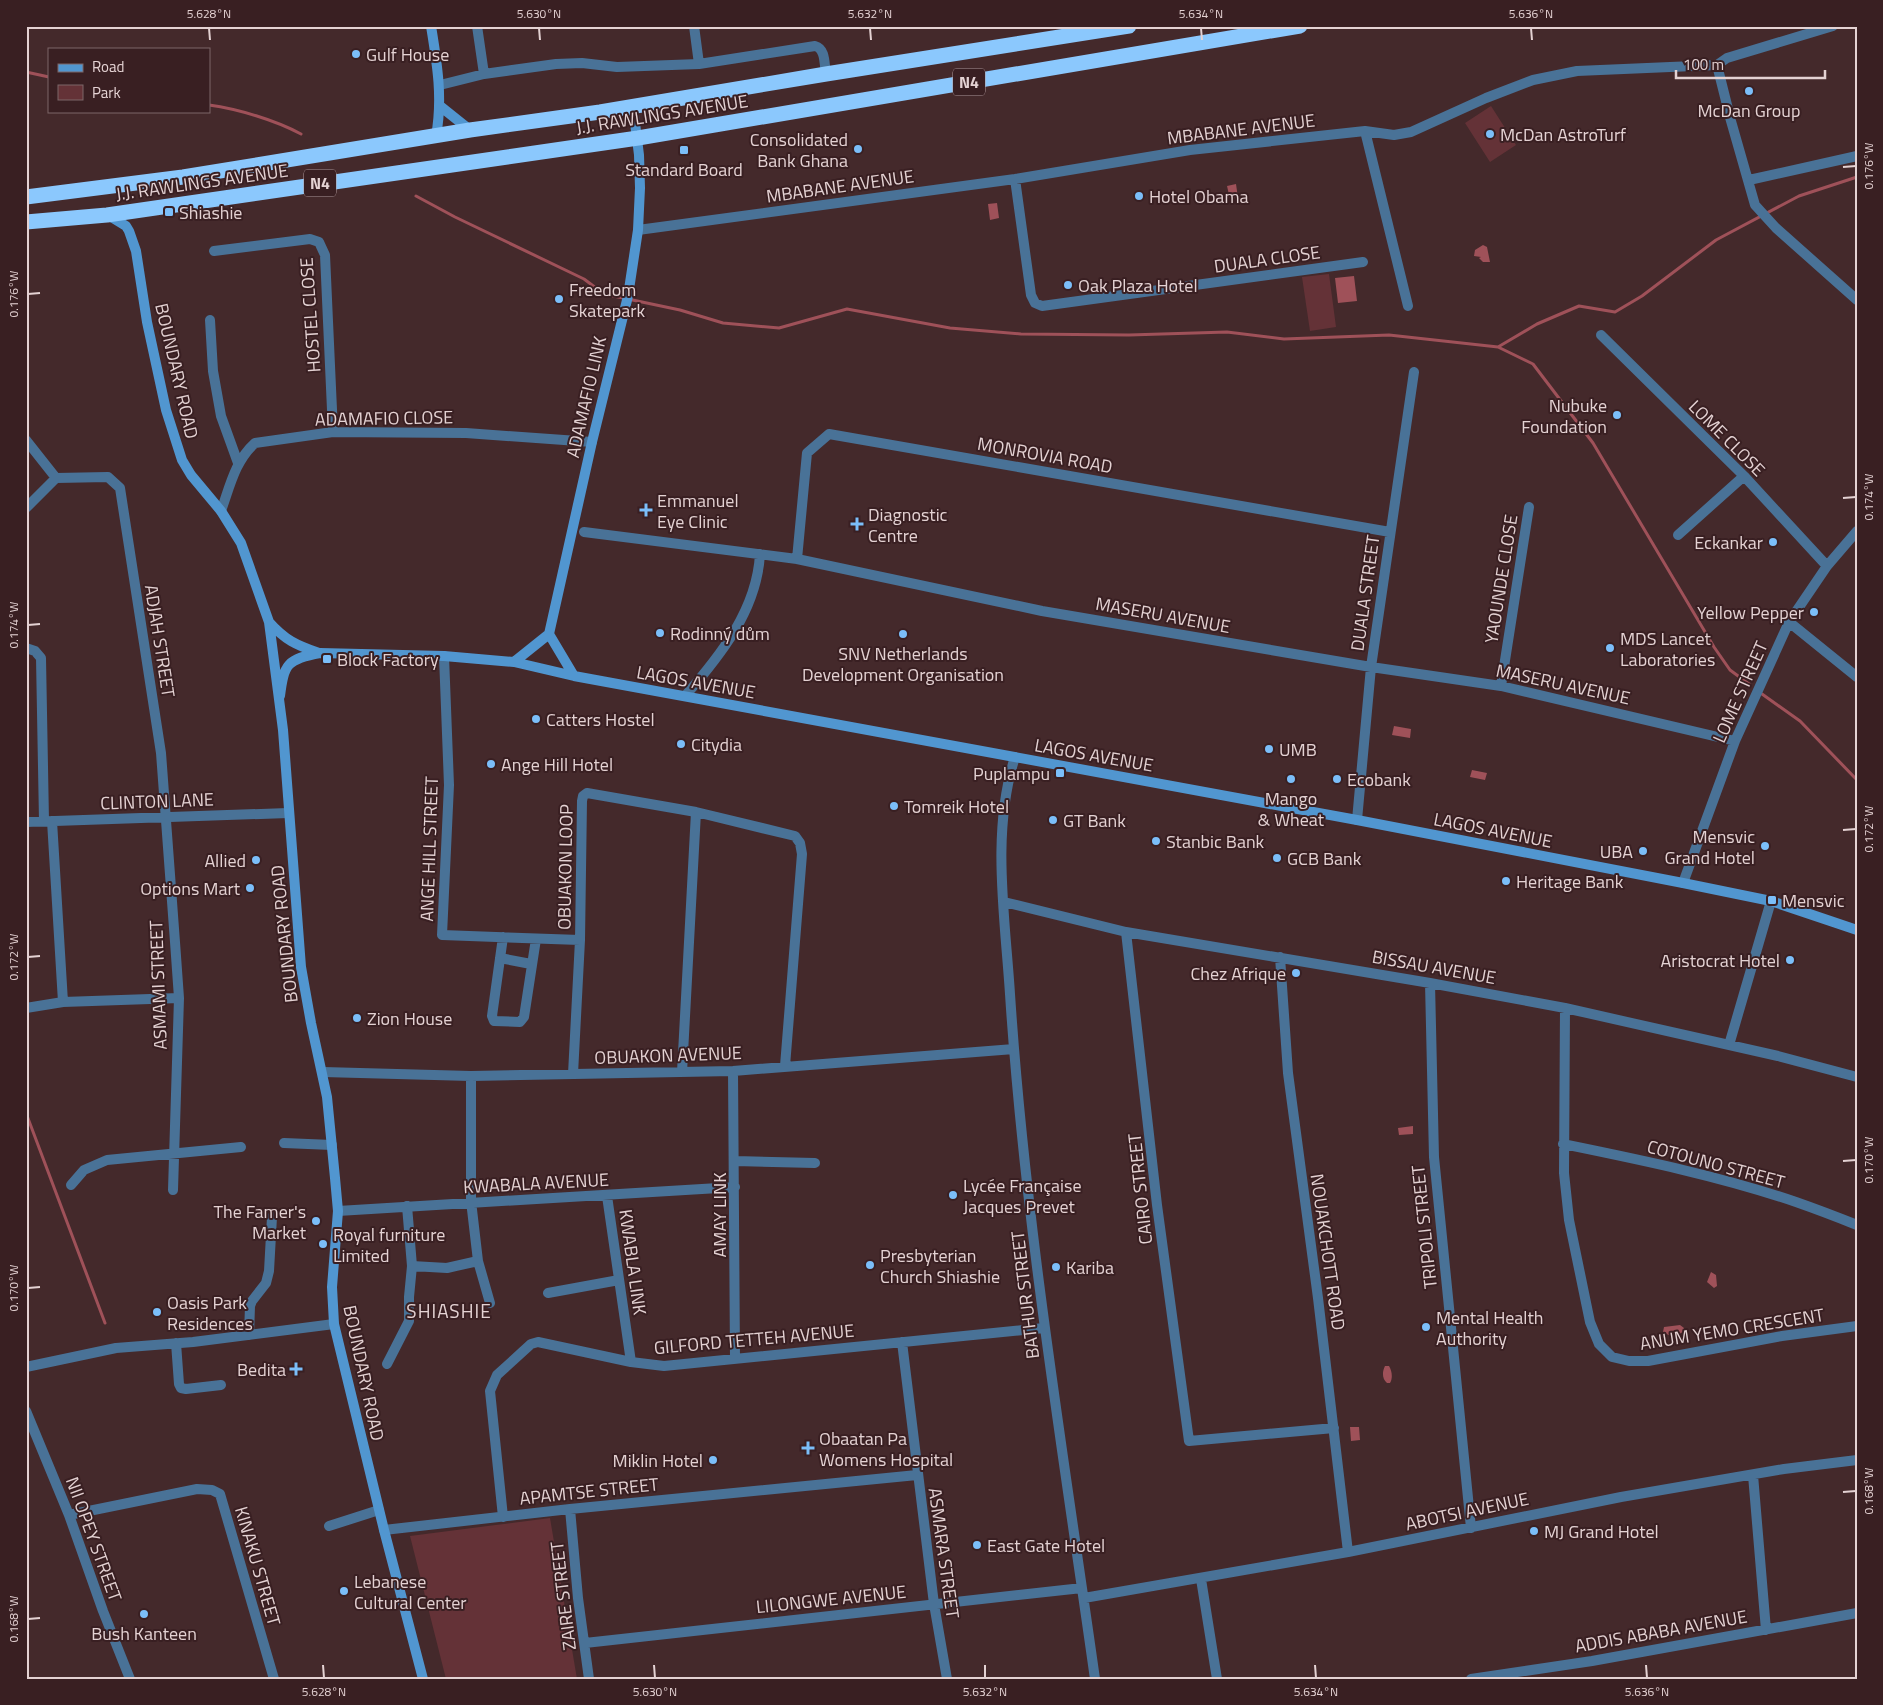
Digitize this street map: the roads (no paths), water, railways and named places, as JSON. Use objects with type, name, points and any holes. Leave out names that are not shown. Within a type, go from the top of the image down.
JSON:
[{"type":"highway","name":"J.J. RAWLINGS AVENUE","points":[[26,196],[183,177],[278,160],[633,107],[1129,26]]},
{"type":"highway","name":"J.J. RAWLINGS AVENUE","points":[[26,222],[107,215],[638,138],[1300,26]]},
{"type":"street","points":[[431,26],[440,85],[440,106],[436,136]]},
{"type":"street","points":[[477,26],[484,74]]},
{"type":"street","points":[[694,26],[700,64]]},
{"type":"street","name":"MBABANE AVENUE","points":[[638,230],[1014,179],[1190,150],[1365,131],[1394,135],[1411,132],[1486,98],[1533,80],[1577,71],[1717,65],[1728,58],[1833,26]]},
{"type":"street","points":[[440,85],[484,74],[582,62],[618,67],[700,64],[815,46],[822,51],[826,74]]},
{"type":"street","points":[[1717,65],[1755,205],[1776,228],[1857,300]]},
{"type":"street","points":[[440,106],[470,130]]},
{"type":"street","name":"ADAMAFIO LINK","points":[[549,634],[592,442],[628,296],[638,230],[640,188],[638,138],[633,107]]},
{"type":"street","points":[[1365,131],[1408,306]]},
{"type":"street","points":[[1749,180],[1857,156]]},
{"type":"street","name":"DUALA CLOSE","points":[[1014,179],[1031,295],[1035,303],[1042,306],[1363,262]]},
{"type":"street","name":"BOUNDARY ROAD","points":[[107,215],[126,226],[136,251],[148,331],[166,410],[177,448],[191,475],[221,511],[241,543],[269,622],[280,696],[302,967],[311,1023],[323,1072],[332,1145],[338,1211],[332,1287],[334,1324],[384,1530],[423,1679]]},
{"type":"street","name":"HOSTEL CLOSE","points":[[214,251],[310,239],[319,242],[325,255],[333,432]]},
{"type":"street","points":[[210,320],[213,371],[221,416],[238,463]]},
{"type":"street","name":"LOME CLOSE","points":[[1601,335],[1744,476],[1828,566]]},
{"type":"street","name":"DUALA STREET","points":[[1358,820],[1371,667],[1414,372]]},
{"type":"street","name":"ADAMAFIO CLOSE","points":[[221,511],[238,463],[246,451],[255,443],[333,432],[466,433],[592,442]]},
{"type":"street","name":"MONROVIA ROAD","points":[[797,559],[807,453],[830,434],[1390,532]]},
{"type":"street","points":[[26,440],[56,478],[26,508]]},
{"type":"street","points":[[1678,535],[1744,476]]},
{"type":"street","name":"ADJAH STREET","points":[[56,478],[108,477],[120,488],[160,753],[164,816]]},
{"type":"street","name":"YAOUNDE CLOSE","points":[[1501,686],[1528,507]]},
{"type":"street","name":"LOME STREET","points":[[1683,883],[1735,740],[1789,622],[1828,566],[1857,531]]},
{"type":"street","name":"MASERU AVENUE","points":[[584,532],[797,559],[1042,611],[1371,667],[1501,686],[1735,740]]},
{"type":"street","points":[[686,696],[737,628],[751,598],[760,564],[760,554]]},
{"type":"street","name":"LAGOS AVENUE","points":[[269,622],[279,634],[294,644],[320,653]]},
{"type":"street","points":[[1789,622],[1857,677]]},
{"type":"street","points":[[514,662],[549,634],[574,676]]},
{"type":"street","points":[[26,648],[35,651],[41,658],[48,821],[62,1002]]},
{"type":"street","name":"LAGOS AVENUE","points":[[280,696],[282,677],[288,664],[301,656],[320,653],[444,656],[514,662],[574,676],[1358,820],[1683,883],[1771,901],[1857,930]]},
{"type":"street","name":"ANGE HILL STREET","points":[[444,656],[449,785],[442,936],[580,940]]},
{"type":"street","name":"BATHUR STREET","points":[[1015,757],[1007,782],[1002,841],[1004,902],[1014,1049],[1044,1328],[1095,1679]]},
{"type":"street","name":"OBUAKON LOOP","points":[[573,1074],[580,940],[583,796],[587,794],[696,812]]},
{"type":"street","points":[[682,1072],[696,812],[795,836],[800,843],[802,854],[785,1066]]},
{"type":"street","name":"CLINTON LANE","points":[[26,822],[288,813]]},
{"type":"street","name":"ASMAMI STREET","points":[[164,816],[179,998],[173,1190]]},
{"type":"street","points":[[1728,1045],[1771,901]]},
{"type":"street","name":"BISSAU AVENUE","points":[[1004,902],[1126,932],[1280,957],[1565,1008],[1857,1077]]},
{"type":"street","name":"CAIRO STREET","points":[[1126,932],[1156,1205],[1189,1442],[1334,1428]]},
{"type":"street","points":[[503,938],[492,1016],[494,1021],[520,1022],[524,1017],[536,938]]},
{"type":"street","name":"NOUAKCHOTT ROAD","points":[[1280,957],[1288,1073],[1334,1428],[1348,1552]]},
{"type":"street","points":[[500,958],[531,964]]},
{"type":"street","name":"TRIPOLI STREET","points":[[1430,983],[1434,1156],[1472,1528]]},
{"type":"street","points":[[26,1008],[62,1002],[179,998]]},
{"type":"street","name":"ANUM YEMO CRESCENT","points":[[1565,1008],[1563,1144],[1569,1220],[1590,1322],[1599,1344],[1612,1357],[1629,1361],[1648,1361],[1782,1336],[1857,1326]]},
{"type":"street","name":"OBUAKON AVENUE","points":[[323,1072],[471,1076],[733,1071],[1014,1049]]},
{"type":"street","name":"AMAY LINK","points":[[733,1071],[735,1359]]},
{"type":"street","points":[[471,1076],[472,1201],[478,1261],[490,1303]]},
{"type":"street","points":[[284,1144],[332,1145]]},
{"type":"street","name":"COTOUNO STREET","points":[[1563,1144],[1655,1163],[1748,1188],[1795,1202],[1857,1225]]},
{"type":"street","points":[[71,1185],[84,1170],[107,1160],[241,1147]]},
{"type":"street","points":[[735,1161],[815,1163]]},
{"type":"street","name":"KWABALA AVENUE","points":[[338,1211],[472,1201],[607,1196],[735,1187]]},
{"type":"street","name":"KWABLA LINK","points":[[607,1196],[631,1362]]},
{"type":"street","points":[[387,1364],[409,1321],[408,1297],[412,1266],[407,1206]]},
{"type":"street","points":[[249,1335],[250,1306],[266,1282],[269,1271],[272,1217]]},
{"type":"street","points":[[412,1266],[447,1268],[478,1261]]},
{"type":"street","points":[[548,1293],[619,1280]]},
{"type":"street","points":[[26,1368],[116,1348],[176,1344],[334,1324]]},
{"type":"street","name":"GILFORD TETTEH AVENUE","points":[[503,1517],[490,1391],[496,1375],[531,1344],[538,1342],[631,1362],[664,1366],[1044,1328]]},
{"type":"street","name":"ASMARA STREET","points":[[902,1342],[917,1475],[946,1679]]},
{"type":"street","points":[[176,1344],[179,1384],[181,1388],[221,1385]]},
{"type":"street","name":"NII OPEY STREET","points":[[26,1412],[69,1515],[130,1679]]},
{"type":"street","name":"ABOTSI AVENUE","points":[[1083,1593],[1201,1579],[1472,1528],[1612,1499],[1753,1475],[1857,1460]]},
{"type":"street","name":"APAMTSE STREET","points":[[384,1530],[570,1509],[917,1475]]},
{"type":"street","points":[[1753,1475],[1766,1630]]},
{"type":"street","name":"KINAKU STREET","points":[[69,1515],[197,1490],[212,1490],[220,1494],[274,1679]]},
{"type":"street","name":"ZAIRE STREET","points":[[570,1509],[578,1598],[589,1679]]},
{"type":"street","points":[[329,1526],[379,1510]]},
{"type":"street","points":[[1201,1579],[1217,1679]]},
{"type":"street","name":"LILONGWE AVENUE","points":[[585,1643],[934,1604],[1083,1593]]},
{"type":"street","name":"ADDIS ABABA AVENUE","points":[[1471,1679],[1592,1661],[1857,1613]]},
{"type":"waterway","points":[[26,72],[48,77]]},
{"type":"waterway","points":[[210,105],[256,116],[301,134]]},
{"type":"waterway","points":[[416,196],[455,217],[584,279],[604,294],[680,310],[723,323],[779,328],[847,309],[950,328],[1021,334],[1129,335],[1227,332],[1284,339],[1389,335],[1498,347],[1537,324],[1579,306],[1615,312],[1642,296],[1716,240],[1799,196],[1857,177]]},
{"type":"waterway","points":[[1498,347],[1533,364],[1593,443],[1714,647],[1730,670],[1749,684]]},
{"type":"waterway","points":[[1762,694],[1800,721],[1857,780]]},
{"type":"waterway","points":[[26,1113],[105,1323]]},
{"type":"place","name":"Gulf House","points":[[356,54]]},
{"type":"place","name":"McDan Group","points":[[1749,91]]},
{"type":"place","name":"McDan AstroTurf","points":[[1490,134]]},
{"type":"place","name":"Consolidated Bank Ghana","points":[[858,149]]},
{"type":"place","name":"Standard Board","points":[[684,150]]},
{"type":"place","name":"Hotel Obama","points":[[1139,196]]},
{"type":"place","name":"Shiashie","points":[[169,212]]},
{"type":"place","name":"Oak Plaza Hotel","points":[[1068,285]]},
{"type":"place","name":"Freedom Skatepark","points":[[559,299]]},
{"type":"place","name":"Nubuke Foundation","points":[[1617,415]]},
{"type":"place","name":"Emmanuel Eye Clinic","points":[[646,510]]},
{"type":"place","name":"Diagnostic Centre","points":[[857,524]]},
{"type":"place","name":"Eckankar","points":[[1773,542]]},
{"type":"place","name":"Yellow Pepper","points":[[1814,612]]},
{"type":"place","name":"Rodinný dům","points":[[660,633]]},
{"type":"place","name":"SNV Netherlands Development Organisation","points":[[903,634]]},
{"type":"place","name":"MDS Lancet Laboratories","points":[[1610,648]]},
{"type":"place","name":"Block Factory","points":[[327,659]]},
{"type":"place","name":"Catters Hostel","points":[[536,719]]},
{"type":"place","name":"Citydia","points":[[681,744]]},
{"type":"place","name":"UMB","points":[[1269,749]]},
{"type":"place","name":"Ange Hill Hotel","points":[[491,764]]},
{"type":"place","name":"Puplampu","points":[[1060,773]]},
{"type":"place","name":"Mango & Wheat","points":[[1291,779]]},
{"type":"place","name":"Ecobank","points":[[1337,779]]},
{"type":"place","name":"Tomreik Hotel","points":[[894,806]]},
{"type":"place","name":"GT Bank","points":[[1053,820]]},
{"type":"place","name":"Stanbic Bank","points":[[1156,841]]},
{"type":"place","name":"Mensvic Grand Hotel","points":[[1765,846]]},
{"type":"place","name":"UBA","points":[[1643,851]]},
{"type":"place","name":"GCB Bank","points":[[1277,858]]},
{"type":"place","name":"Allied","points":[[256,860]]},
{"type":"place","name":"Heritage Bank","points":[[1506,881]]},
{"type":"place","name":"Options Mart","points":[[250,888]]},
{"type":"place","name":"Mensvic","points":[[1772,900]]},
{"type":"place","name":"Aristocrat Hotel","points":[[1790,960]]},
{"type":"place","name":"Chez Afrique","points":[[1296,973]]},
{"type":"place","name":"Zion House","points":[[357,1018]]},
{"type":"place","name":"Lycée Française Jacques Prevet","points":[[953,1195]]},
{"type":"place","name":"The Famer's Market","points":[[316,1221]]},
{"type":"place","name":"Royal furniture Limited","points":[[323,1244]]},
{"type":"place","name":"Presbyterian Church Shiashie","points":[[870,1265]]},
{"type":"place","name":"Kariba","points":[[1056,1267]]},
{"type":"place","name":"Oasis Park Residences","points":[[157,1312]]},
{"type":"place","name":"Mental Health Authority","points":[[1426,1327]]},
{"type":"place","name":"Bedita","points":[[296,1369]]},
{"type":"place","name":"Obaatan Pa Womens Hospital","points":[[808,1448]]},
{"type":"place","name":"Miklin Hotel","points":[[713,1460]]},
{"type":"place","name":"MJ Grand Hotel","points":[[1534,1531]]},
{"type":"place","name":"East Gate Hotel","points":[[977,1545]]},
{"type":"place","name":"Lebanese Cultural Center","points":[[344,1591]]},
{"type":"place","name":"Bush Kanteen","points":[[144,1614]]},
{"type":"district","name":"SHIASHIE","points":[[449,1310]]}]
